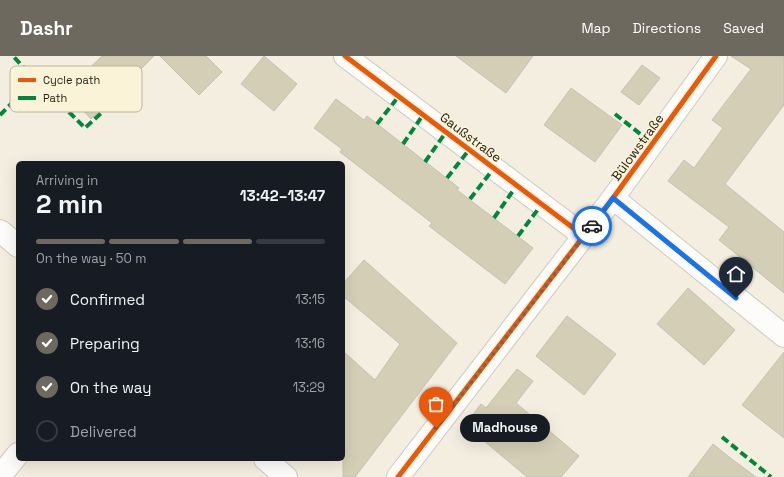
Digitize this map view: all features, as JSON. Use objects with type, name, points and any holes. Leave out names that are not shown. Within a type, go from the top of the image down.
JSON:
[{"type":"street","name":"Gaußstraße","points":[[345,56],[584,236]]},
{"type":"street","name":"Bülowstraße","points":[[398,477],[613,198],[716,56]]},
{"type":"street","points":[[613,198],[784,336]]},
{"type":"street","points":[[0,231],[16,244]]},
{"type":"street","points":[[0,476],[16,456]]},
{"type":"street","points":[[268,461],[286,477]]},
{"type":"building","points":[[102,56],[154,56],[142,68],[142,66],[92,66]]},
{"type":"building","points":[[160,56],[206,56],[222,72],[199,95]]},
{"type":"building","points":[[264,56],[297,84],[274,111],[241,84]]},
{"type":"building","points":[[456,56],[533,56],[506,93]]},
{"type":"building","points":[[731,56],[784,56],[784,105],[725,184],[784,232],[784,293],[719,240],[729,227],[668,181],[684,160],[694,168],[723,128],[712,120],[751,69]]},
{"type":"building","points":[[642,65],[660,78],[639,105],[621,92]]},
{"type":"building","points":[[571,88],[622,125],[595,162],[544,125]]},
{"type":"building","points":[[336,99],[364,120],[367,116],[459,188],[457,190],[533,248],[505,284],[429,226],[432,223],[340,152],[342,149],[314,128]]},
{"type":"building","points":[[84,112],[98,112],[91,119]]},
{"type":"building","points":[[364,260],[457,343],[355,477],[343,477],[343,461],[345,461],[345,353],[375,380],[400,344],[345,298],[345,282]]},
{"type":"building","points":[[688,288],[735,330],[704,365],[657,324]]},
{"type":"building","points":[[567,316],[616,354],[584,395],[536,356]]},
{"type":"building","points":[[784,352],[784,438],[742,405]]},
{"type":"building","points":[[517,369],[533,381],[516,403],[579,456],[561,477],[527,477],[477,435],[480,431],[468,421],[481,404],[486,408]]},
{"type":"building","points":[[713,444],[729,457],[756,477],[688,477]]},
{"type":"marked path","points":[[13,56],[22,66]]},
{"type":"marked path","points":[[377,124],[399,96]]},
{"type":"marked path","points":[[0,115],[10,105]]},
{"type":"marked path","points":[[69,112],[85,128],[102,112]]},
{"type":"marked path","points":[[615,114],[653,144]]},
{"type":"marked path","points":[[403,144],[423,115]]},
{"type":"marked path","points":[[425,162],[446,132]]},
{"type":"marked path","points":[[447,178],[469,150]]},
{"type":"marked path","points":[[470,199],[494,168]]},
{"type":"marked path","points":[[494,218],[517,185]]},
{"type":"marked path","points":[[518,236],[542,204]]},
{"type":"marked path","points":[[722,437],[771,477]]},
{"type":"cycle path","points":[[345,56],[584,236]]},
{"type":"cycle path","points":[[398,477],[613,198],[716,56]]},
{"type":"way so far","points":[[436,428],[592,226]]},
{"type":"place","name":"Madhouse","points":[[436,428]]},
{"type":"route","points":[[592,226],[613,198],[736,298]]}]
